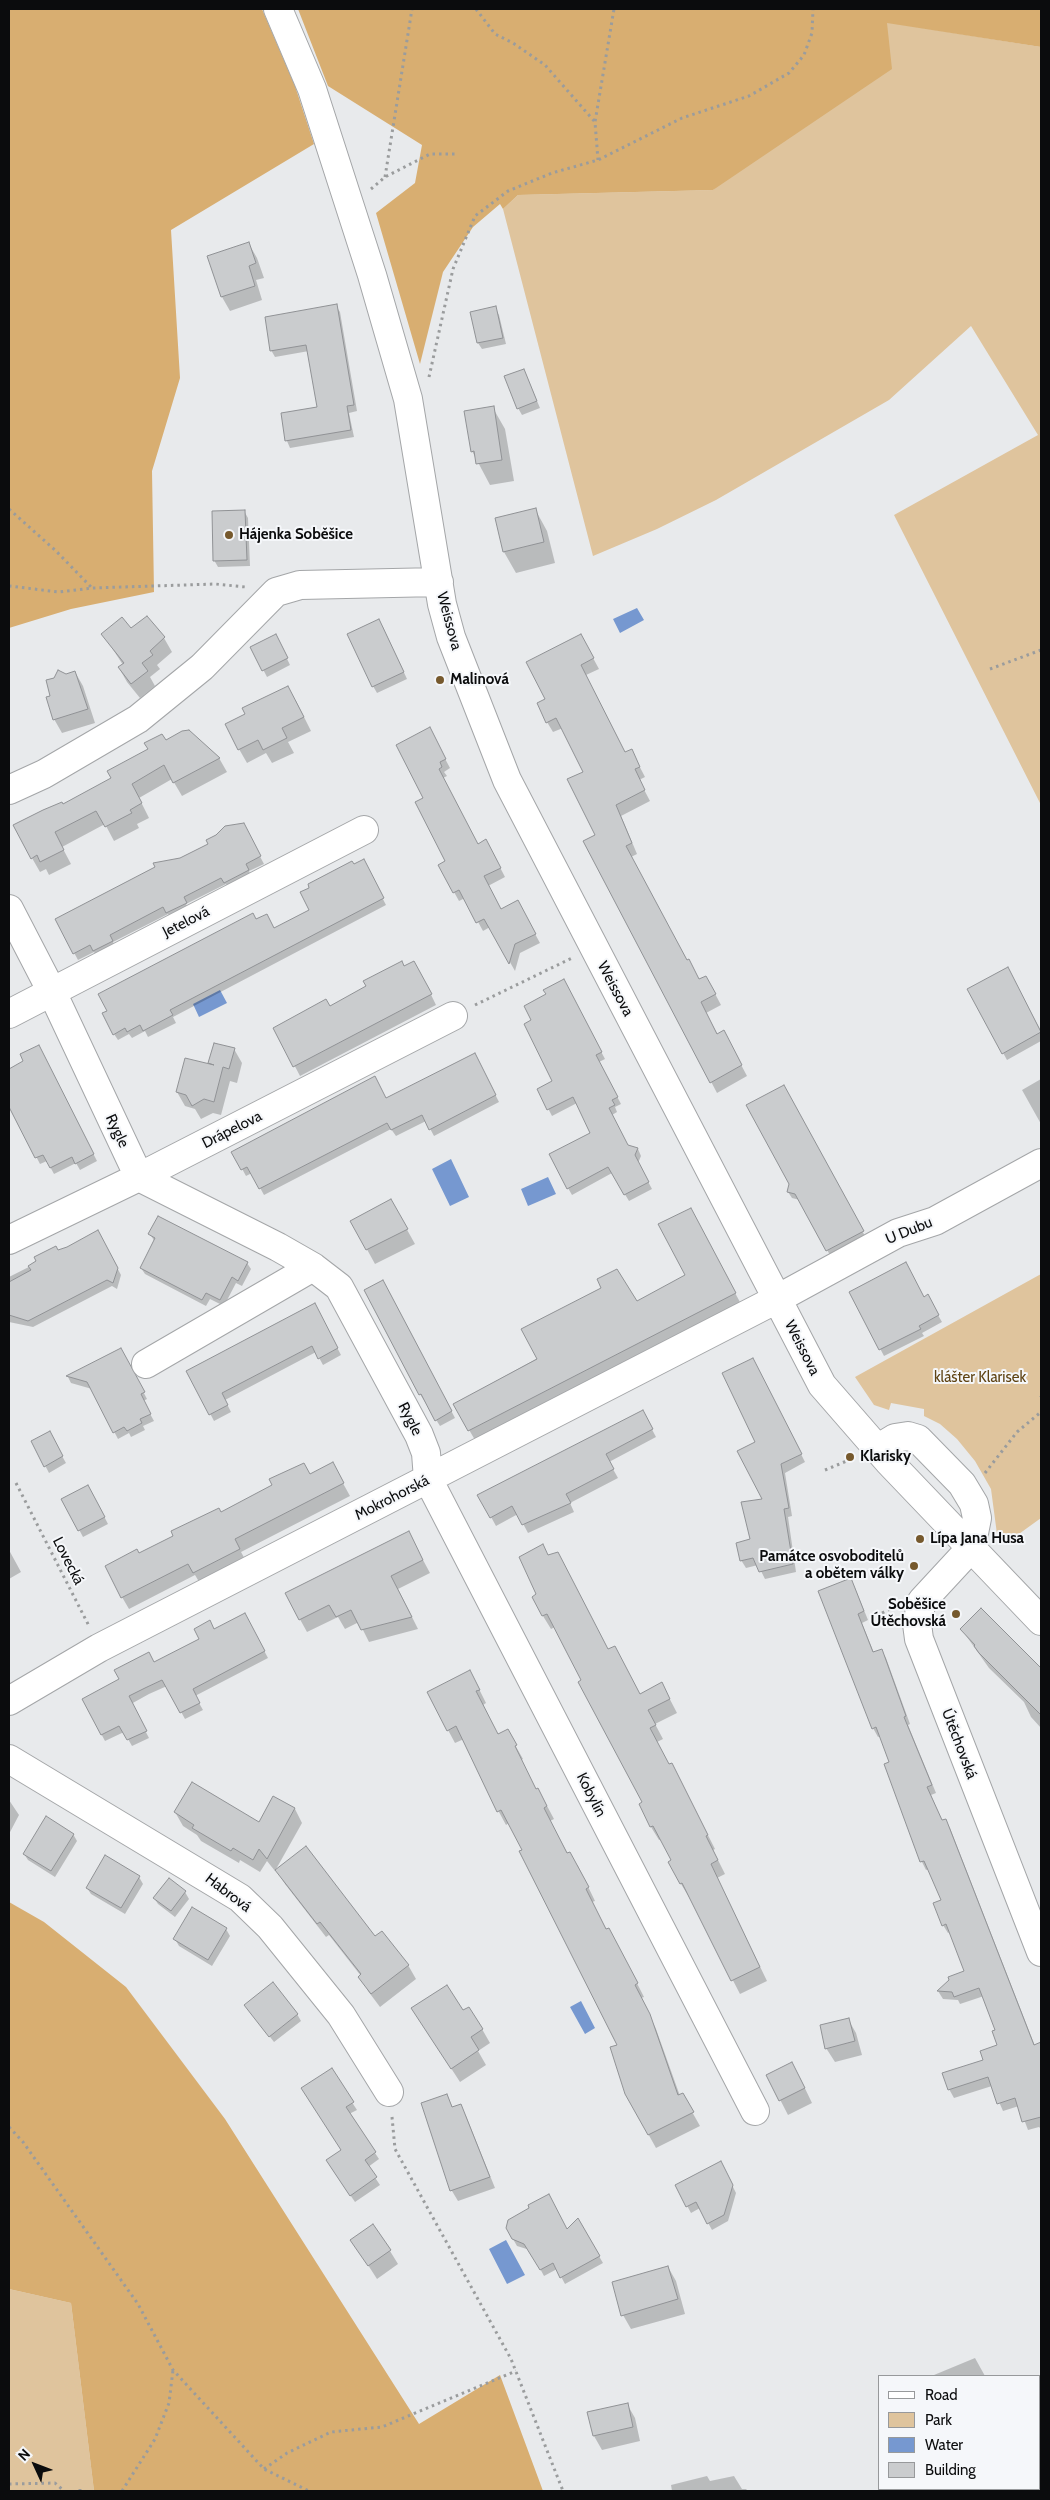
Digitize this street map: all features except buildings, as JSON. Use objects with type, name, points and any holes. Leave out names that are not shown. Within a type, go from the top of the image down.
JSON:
[{"type":"street","name":"Weissova","points":[[278,9],[312,89],[348,200],[408,399],[438,582],[451,637],[506,780],[822,1386],[872,1443],[1041,1621]]},
{"type":"street","points":[[9,790],[44,774],[138,719],[202,667],[276,592],[300,585],[438,582]]},
{"type":"street","name":"Jetelová","points":[[9,1014],[364,830]]},
{"type":"street","name":"Rygle","points":[[9,909],[52,992],[140,1177],[313,1267],[340,1286],[419,1435],[426,1453],[428,1479]]},
{"type":"street","name":"Drápelova","points":[[9,1240],[140,1177],[453,1016]]},
{"type":"street","name":"U Dubu","points":[[777,1298],[898,1232],[936,1221],[1041,1163]]},
{"type":"street","points":[[146,1364],[313,1267]]},
{"type":"street","name":"Mokrohorská","points":[[9,1700],[99,1648],[777,1298]]},
{"type":"street","points":[[872,1443],[908,1436],[918,1439],[942,1462],[962,1484],[974,1504],[977,1518],[971,1548]]},
{"type":"street","name":"Kobylín","points":[[428,1479],[755,2111]]},
{"type":"street","name":"Útěchovská","points":[[971,1548],[922,1601],[917,1624],[919,1639],[1041,1952]]},
{"type":"street","name":"Habrová","points":[[9,1759],[202,1873],[240,1898],[270,1927],[341,2015],[389,2092]]},
{"type":"path","points":[[385,176],[412,9]]},
{"type":"path","points":[[476,9],[495,34],[513,42],[545,65],[595,122]]},
{"type":"path","points":[[598,160],[595,122],[614,9]]},
{"type":"path","points":[[408,399],[429,378],[453,269],[475,216],[508,191],[552,173],[598,160],[682,118],[749,96],[789,73],[804,54],[812,33],[813,9]]},
{"type":"path","points":[[348,200],[372,188],[385,176],[430,154],[456,154]]},
{"type":"path","points":[[9,509],[92,588]]},
{"type":"path","points":[[9,586],[59,592],[92,588],[215,584],[276,592]]},
{"type":"path","points":[[990,669],[1041,650]]},
{"type":"path","points":[[453,1016],[593,948]]},
{"type":"path","points":[[980,1480],[1017,1432],[1041,1412]]},
{"type":"path","points":[[825,1470],[850,1460]]},
{"type":"path","name":"Lovecká","points":[[16,1484],[99,1648]]},
{"type":"path","points":[[882,1613],[899,1605]]},
{"type":"path","points":[[389,2092],[395,2149],[511,2359],[563,2491]]},
{"type":"path","points":[[9,2127],[23,2142],[138,2304],[173,2370],[264,2469],[309,2491]]},
{"type":"path","points":[[122,2491],[155,2439],[169,2403],[173,2370]]},
{"type":"path","points":[[264,2469],[287,2453],[331,2432],[382,2427],[516,2371]]},
{"type":"path","points":[[9,2484],[55,2483],[64,2491]]},
{"type":"green space","points":[[886,22],[1041,47],[1041,805],[894,515],[1038,435],[971,326],[889,400],[716,500],[657,529],[593,556],[503,209],[518,195],[713,190]]},
{"type":"green space","name":"klášter Klarisek","points":[[1041,1274],[1041,1518],[1005,1544],[997,1534],[991,1489],[975,1461],[957,1439],[940,1424],[924,1416],[924,1409],[891,1403],[889,1410],[874,1405],[855,1377]]},
{"type":"green space","points":[[9,2289],[71,2303],[94,2491],[9,2491]]},
{"type":"shaded area","points":[[9,9],[262,9],[295,86],[314,144],[171,230],[180,378],[152,471],[154,592],[71,609],[9,628]]},
{"type":"shaded area","points":[[298,9],[1041,9],[1041,47],[887,23],[892,69],[713,190],[518,195],[503,209],[500,204],[473,227],[443,272],[420,364],[376,213],[415,183],[422,145],[328,86]]},
{"type":"shaded area","points":[[9,1902],[44,1922],[126,1987],[225,2119],[419,2424],[500,2375],[543,2491],[94,2491],[71,2303],[9,2289]]},
{"type":"water","points":[[637,608],[644,620],[620,633],[613,619]]},
{"type":"water","points":[[220,990],[227,1003],[199,1017],[193,1004]]},
{"type":"water","points":[[451,1159],[469,1197],[450,1206],[432,1169]]},
{"type":"water","points":[[548,1177],[556,1194],[528,1206],[521,1189]]},
{"type":"water","points":[[581,2001],[595,2028],[585,2034],[570,2007]]},
{"type":"water","points":[[506,2240],[525,2275],[507,2284],[489,2249]]},
{"type":"place","name":"Hájenka Soběšice","points":[[229,535]]},
{"type":"place","name":"Malinová","points":[[440,680]]},
{"type":"place","name":"Klarisky","points":[[850,1457]]},
{"type":"place","name":"Lípa Jana Husa","points":[[920,1539]]},
{"type":"place","name":"Památce osvoboditelů a obětem války","points":[[914,1566]]},
{"type":"place","name":"Soběšice Útěchovská","points":[[956,1614]]}]
